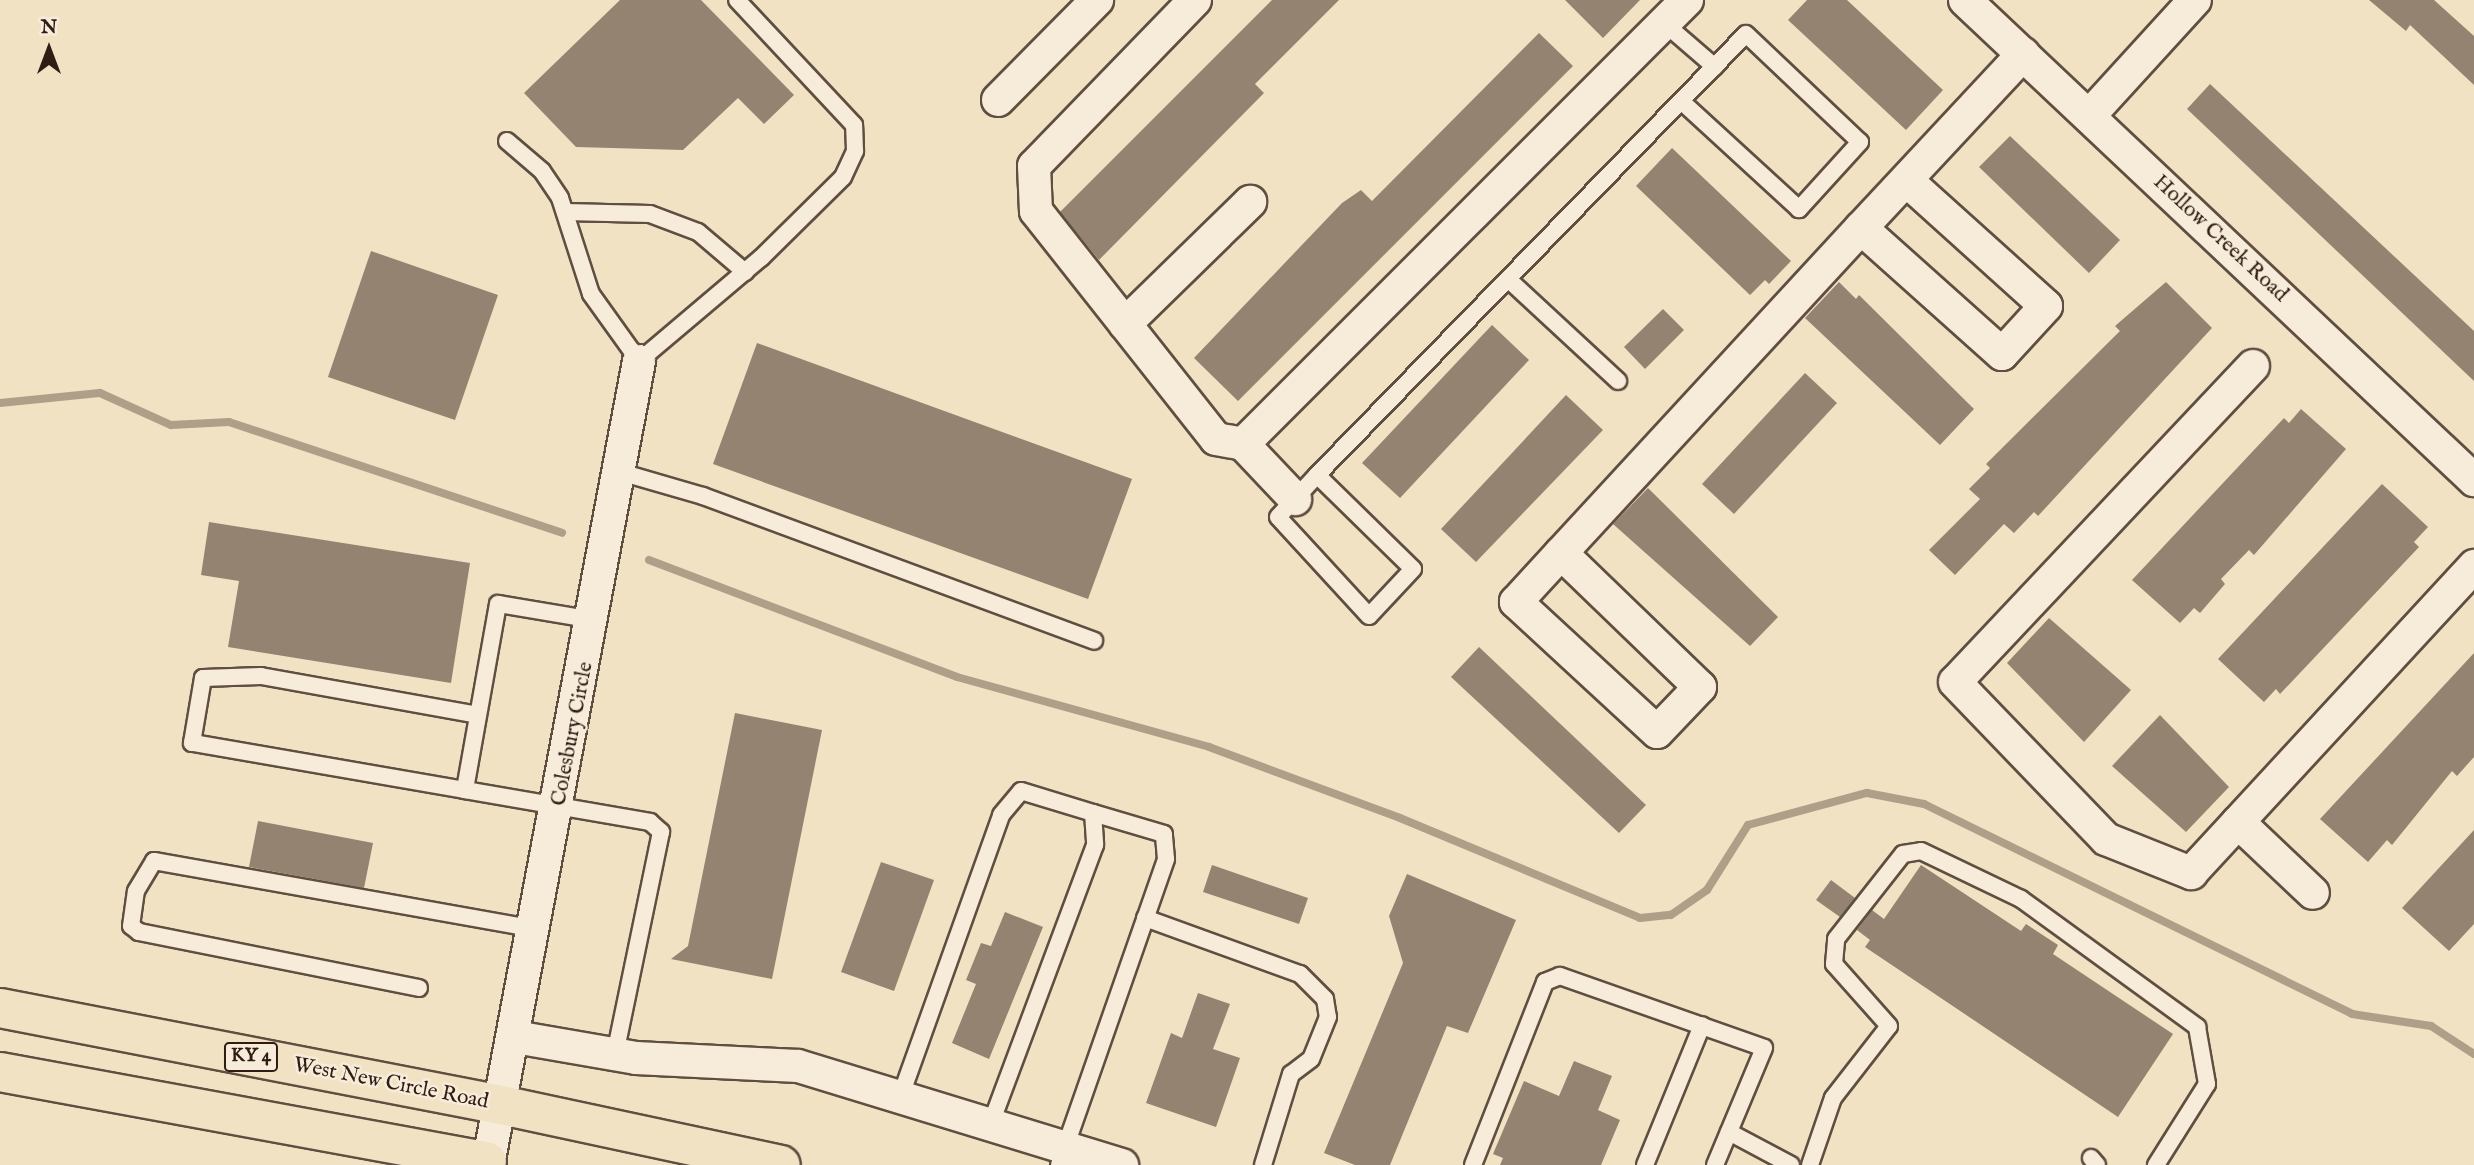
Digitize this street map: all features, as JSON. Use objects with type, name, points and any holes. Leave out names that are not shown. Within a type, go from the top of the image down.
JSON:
[{"type":"highway","name":"West New Circle Road","points":[[0,1008],[501,1105],[781,1165]]},
{"type":"highway","points":[[0,1072],[492,1164]]},
{"type":"street","points":[[998,100],[1097,0]]},
{"type":"street","points":[[1195,0],[1034,166],[1036,211],[1216,439],[1243,444],[1295,499]]},
{"type":"street","points":[[1243,444],[1687,0]]},
{"type":"street","name":"Hollow Creek Road","points":[[1965,0],[2474,480]]},
{"type":"street","points":[[2089,116],[2195,0]]},
{"type":"street","points":[[1561,553],[1700,687],[1657,732],[1516,602],[1561,553],[1861,228],[2023,54]]},
{"type":"street","points":[[1861,228],[2002,354],[2046,306],[1906,180]]},
{"type":"street","points":[[1125,324],[1250,202]]},
{"type":"street","name":"Colesbury Circle","points":[[492,1164],[501,1105],[560,806],[639,361]]},
{"type":"street","points":[[2253,366],[1955,682],[2106,839],[2191,873],[2474,566]]},
{"type":"street","points":[[2238,822],[2313,893]]},
{"type":"street","points":[[515,1037],[615,1054],[798,1066],[901,1095],[990,1126],[1061,1157],[1122,1165]]},
{"type":"lane","points":[[507,141],[542,171],[565,212],[591,294],[639,361],[745,272],[843,177],[855,151],[854,125],[737,0]]},
{"type":"lane","points":[[1664,23],[1714,67]]},
{"type":"lane","points":[[1317,475],[1413,569],[1369,616],[1278,517],[1317,475],[1746,34],[1860,142],[1798,209],[1681,101]]},
{"type":"lane","points":[[565,212],[650,214],[698,232],[745,272]]},
{"type":"lane","points":[[1508,279],[1618,381]]},
{"type":"lane","points":[[620,472],[703,496],[1094,641]]},
{"type":"lane","points":[[465,790],[498,604],[594,620]]},
{"type":"lane","points":[[478,715],[261,676],[203,678],[192,743],[650,822],[660,832],[615,1054]]},
{"type":"lane","points":[[901,1095],[1001,815],[1021,791],[1164,834],[1166,859],[1061,1157]]},
{"type":"lane","points":[[990,1126],[1095,845],[1093,813]]},
{"type":"lane","points":[[1810,1165],[1833,1098],[1889,1026],[1834,964],[1836,939],[1903,854],[1921,851],[2021,899],[2197,1027],[2207,1084],[2156,1165]]},
{"type":"lane","points":[[419,988],[139,932],[131,926],[136,891],[154,861],[535,929]]},
{"type":"lane","points":[[1145,918],[1300,974],[1325,999],[1328,1017],[1311,1059],[1291,1074],[1263,1165]]},
{"type":"lane","points":[[1473,1165],[1545,982],[1571,976],[1764,1048],[1715,1165]]},
{"type":"lane","points":[[1645,1165],[1702,1025]]},
{"type":"lane","points":[[1729,1132],[1791,1165]]},
{"type":"building","points":[[620,0],[701,0],[794,95],[764,124],[738,98],[683,150],[576,147],[524,93]]},
{"type":"building","points":[[1272,0],[1339,0],[1255,84],[1264,93],[1099,260],[1060,212]]},
{"type":"building","points":[[1565,0],[1640,0],[1603,38]]},
{"type":"building","points":[[1807,0],[1847,0],[1943,90],[1906,130],[1788,20]]},
{"type":"building","points":[[2369,0],[2434,0],[2474,36],[2474,85],[2410,25],[2406,31]]},
{"type":"building","points":[[1539,33],[1573,66],[1238,401],[1194,358],[1342,203],[1361,190],[1372,201]]},
{"type":"building","points":[[2210,84],[2474,331],[2474,381],[2187,109]]},
{"type":"building","points":[[2010,136],[2120,240],[2089,273],[1979,167]]},
{"type":"building","points":[[1672,148],[1791,261],[1769,284],[1765,280],[1750,295],[1636,186]]},
{"type":"building","points":[[371,251],[498,295],[455,420],[328,377]]},
{"type":"building","points":[[1839,282],[1856,299],[1859,295],[1974,409],[1940,445],[1805,318]]},
{"type":"building","points":[[2166,282],[2212,328],[2038,516],[2034,512],[2014,533],[2004,524],[1955,575],[1929,550],[1980,499],[1969,489],[1990,468],[1986,464],[2120,331],[2115,326]]},
{"type":"building","points":[[1663,309],[1684,330],[1645,369],[1624,347]]},
{"type":"building","points":[[1492,325],[1529,360],[1400,498],[1362,463]]},
{"type":"building","points":[[757,343],[1132,479],[1088,599],[713,464]]},
{"type":"building","points":[[1805,373],[1837,403],[1734,514],[1702,484]]},
{"type":"building","points":[[1566,395],[1603,430],[1476,562],[1441,529]]},
{"type":"building","points":[[2301,409],[2346,449],[2254,555],[2249,550],[2221,579],[2225,584],[2200,613],[2194,608],[2180,623],[2132,580],[2284,418],[2289,423]]},
{"type":"building","points":[[2382,484],[2428,527],[2414,542],[2419,547],[2280,694],[2276,689],[2264,702],[2218,659]]},
{"type":"building","points":[[1648,488],[1778,617],[1750,646],[1613,524]]},
{"type":"building","points":[[209,522],[470,563],[451,683],[228,647],[239,581],[201,575]]},
{"type":"building","points":[[2049,618],[2131,690],[2084,742],[2007,663]]},
{"type":"building","points":[[1479,647],[1646,805],[1619,833],[1451,677]]},
{"type":"building","points":[[2474,653],[2474,757],[2457,776],[2452,771],[2392,845],[2387,840],[2368,862],[2320,819]]},
{"type":"building","points":[[735,713],[822,730],[772,979],[671,959],[688,946]]},
{"type":"building","points":[[2160,715],[2229,787],[2186,832],[2112,766]]},
{"type":"building","points":[[258,821],[373,843],[364,888],[249,867]]},
{"type":"building","points":[[2474,830],[2474,924],[2449,951],[2402,908]]},
{"type":"building","points":[[881,862],[934,880],[894,991],[841,972]]},
{"type":"building","points":[[1212,865],[1308,898],[1299,924],[1203,892]]},
{"type":"building","points":[[1921,865],[2021,931],[2026,924],[2058,945],[2053,954],[2173,1034],[2118,1117],[1865,947],[1870,940],[1857,930],[1872,910],[1884,919]]},
{"type":"building","points":[[1407,874],[1516,920],[1468,1033],[1447,1026],[1390,1165],[1355,1165],[1324,1153],[1403,963],[1389,916]]},
{"type":"building","points":[[1831,880],[1855,898],[1840,917],[1816,900]]},
{"type":"building","points":[[1005,912],[1043,927],[989,1059],[952,1043],[976,984],[966,980],[981,943],[991,946]]},
{"type":"building","points":[[1198,993],[1230,1004],[1213,1049],[1240,1058],[1216,1127],[1146,1103],[1171,1033],[1182,1038]]},
{"type":"building","points":[[1574,1061],[1612,1076],[1598,1110],[1620,1120],[1601,1165],[1500,1165],[1503,1158],[1493,1154],[1524,1081],[1559,1096]]},
{"type":"waterway","points":[[0,403],[100,393],[171,425],[229,422],[562,533]]},
{"type":"waterway","points":[[649,560],[957,677],[1209,747],[1400,818],[1640,918],[1671,915],[1707,890],[1748,825],[1867,793],[1924,804],[2352,1014],[2431,1026],[2474,1054]]}]
